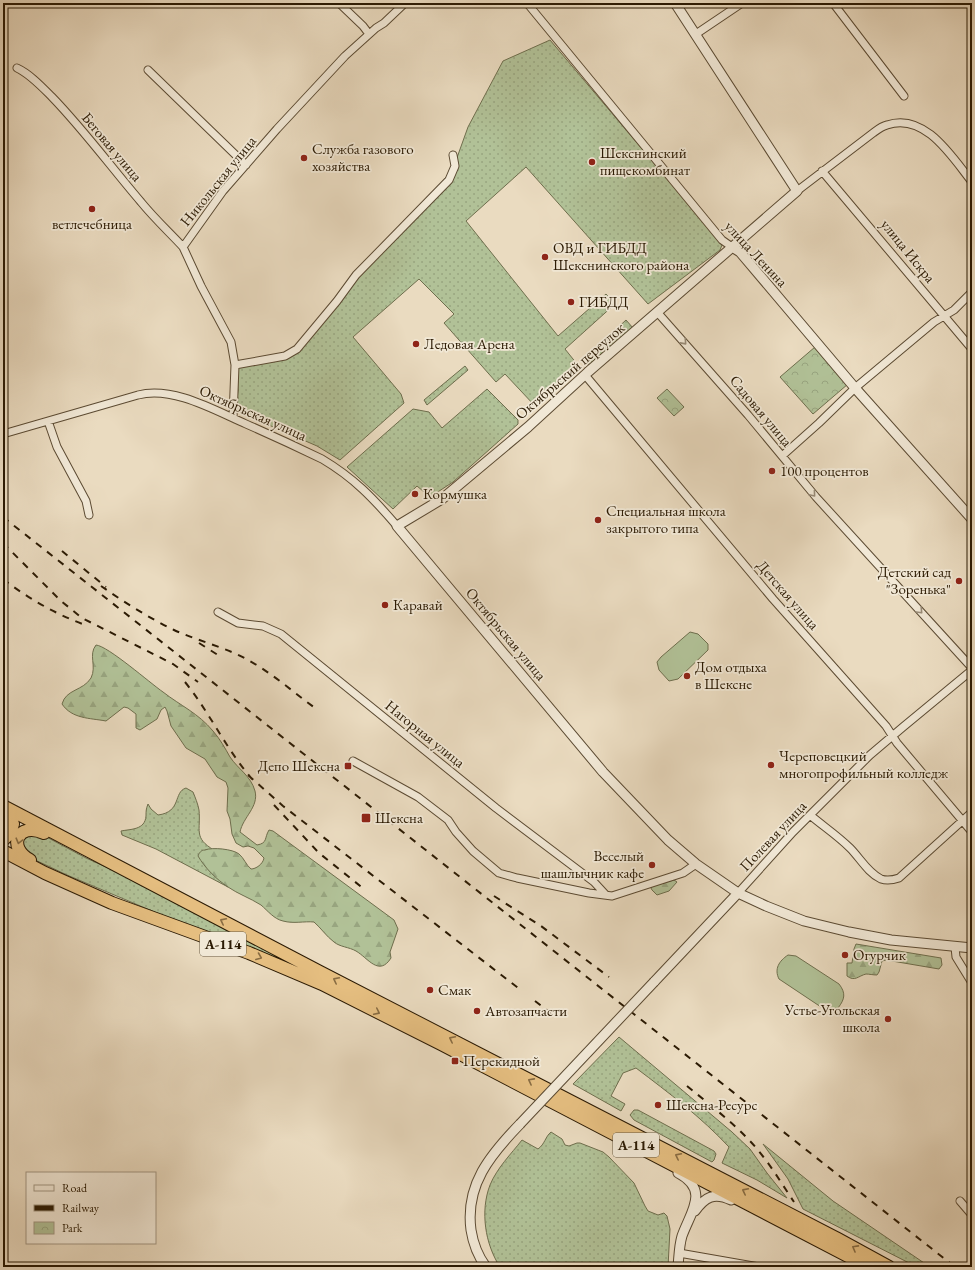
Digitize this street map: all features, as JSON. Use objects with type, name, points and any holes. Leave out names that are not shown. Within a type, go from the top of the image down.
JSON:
[{"type":"highway","name":"А-114","points":[[3,806],[836,1238],[889,1267]]},
{"type":"highway","points":[[3,811],[9,816],[13,824],[10,833],[3,840]]},
{"type":"highway","name":"А-114","points":[[151,884],[100,862],[36,830],[26,830],[22,833],[18,840],[21,854],[28,859],[75,882],[188,932]]},
{"type":"highway","name":"А-114","points":[[3,851],[38,870],[94,896],[188,932],[249,953],[306,977],[441,1044],[869,1267]]},
{"type":"street","points":[[339,3],[363,26],[369,34]]},
{"type":"street","name":"Никольская улица","points":[[233,418],[234,365],[231,342],[201,286],[183,247],[223,191],[277,129],[345,56],[405,3]]},
{"type":"street","name":"улица Ленина","points":[[527,3],[722,240],[740,252],[855,388],[972,519]]},
{"type":"street","points":[[676,3],[797,191]]},
{"type":"street","points":[[696,34],[742,3]]},
{"type":"street","points":[[833,3],[904,96]]},
{"type":"street","name":"Беговая улица","points":[[17,68],[22,70],[38,84],[66,111],[142,203],[183,247]]},
{"type":"street","points":[[148,70],[246,165]]},
{"type":"street","name":"Октябрьский переулок","points":[[397,526],[442,499],[528,427],[585,375],[797,191],[873,133],[886,125],[906,124],[919,127],[932,135],[972,182]]},
{"type":"street","points":[[234,365],[285,356],[297,349],[337,301],[356,275],[449,180],[454,166],[453,155]]},
{"type":"street","name":"улица Искра","points":[[822,171],[972,349]]},
{"type":"street","points":[[782,456],[855,388],[934,322],[954,310],[972,292]]},
{"type":"street","name":"Садовая улица","points":[[658,313],[745,411],[816,498],[972,669]]},
{"type":"street","name":"Детская улица","points":[[585,375],[773,599],[886,726],[892,736],[972,832]]},
{"type":"street","name":"Октябрьская улица","points":[[3,434],[128,397],[154,392],[170,394],[187,399],[233,418],[339,469],[367,492],[397,526],[603,772],[668,840],[696,864],[738,893],[788,915],[828,927],[891,940],[972,948]]},
{"type":"street","points":[[48,421],[58,447],[86,501],[89,515]]},
{"type":"street","name":"Нагорная улица","points":[[218,612],[238,623],[263,626],[281,634],[490,803],[594,882],[606,896]]},
{"type":"street","name":"Полевая улица","points":[[738,893],[810,815],[870,756],[972,669]]},
{"type":"street","points":[[353,761],[418,797],[448,820],[473,851],[499,873],[606,896],[618,895],[683,873],[696,864]]},
{"type":"street","points":[[810,815],[851,849],[870,870],[883,880],[894,880],[899,878],[972,812]]},
{"type":"street","points":[[486,1267],[473,1238],[470,1216],[471,1199],[479,1175],[483,1168],[496,1150],[520,1124],[738,893]]},
{"type":"street","points":[[954,946],[956,957],[972,983]]},
{"type":"street","points":[[565,1108],[606,1135],[686,1178],[694,1186],[696,1197],[682,1236],[678,1267]]},
{"type":"street","points":[[688,1220],[705,1199],[715,1196],[726,1198],[860,1267]]},
{"type":"street","points":[[960,1201],[972,1215]]},
{"type":"street","points":[[679,1253],[759,1267]]},
{"type":"green space","points":[[550,40],[719,240],[722,245],[720,250],[648,304],[526,167],[466,221],[558,336],[606,294],[615,304],[565,349],[581,369],[535,406],[505,374],[496,382],[444,323],[454,314],[419,279],[353,337],[401,394],[404,403],[340,460],[317,446],[239,412],[236,408],[238,391],[237,367],[284,359],[364,270],[427,204],[454,166],[468,127],[503,61]]},
{"type":"green space","points":[[626,320],[633,328],[588,365],[583,360]]},
{"type":"green space","points":[[815,347],[848,384],[813,414],[780,377]]},
{"type":"green space","points":[[465,366],[468,370],[427,405],[424,400]]},
{"type":"green space","points":[[487,389],[518,420],[518,424],[453,482],[430,497],[417,486],[393,509],[347,467],[413,409],[429,412],[442,428]]},
{"type":"green space","points":[[667,389],[684,407],[674,416],[657,398]]},
{"type":"green space","points":[[690,632],[698,634],[708,644],[708,650],[678,679],[669,681],[659,670],[657,662]]},
{"type":"green space","points":[[96,645],[102,647],[119,658],[163,692],[195,714],[216,734],[230,757],[251,781],[255,791],[255,802],[240,832],[257,845],[263,843],[269,830],[273,831],[394,920],[398,929],[390,952],[391,958],[387,963],[382,966],[378,966],[356,951],[336,944],[314,922],[291,922],[283,921],[277,918],[261,905],[224,884],[207,869],[198,856],[201,851],[208,849],[222,849],[236,852],[251,869],[259,866],[264,858],[254,848],[248,846],[243,847],[236,843],[232,834],[230,819],[227,811],[228,788],[226,782],[217,777],[205,759],[186,748],[171,726],[165,707],[161,710],[157,719],[140,730],[136,728],[136,714],[128,708],[124,707],[106,721],[76,715],[71,713],[62,704],[67,695],[84,685],[91,678],[93,674],[92,657]]},
{"type":"green space","points":[[186,788],[193,792],[198,805],[199,833],[203,842],[214,850],[205,850],[206,867],[228,887],[156,849],[122,835],[121,831],[137,828],[143,824],[145,821],[148,804],[158,815],[166,813],[171,810],[182,790]]},
{"type":"green space","points":[[39,833],[389,1011],[67,875],[31,858],[20,842],[23,837]]},
{"type":"green space","points":[[674,880],[677,882],[669,891],[657,895],[651,888],[653,886]]},
{"type":"green space","points":[[856,944],[941,958],[942,965],[939,969],[886,960],[882,961],[877,975],[866,974],[856,978],[850,978],[847,976],[847,963],[852,963]]},
{"type":"green space","points":[[788,955],[796,956],[839,984],[843,990],[844,996],[838,1008],[827,1011],[779,979],[777,972],[778,966]]},
{"type":"green space","points":[[619,1037],[732,1132],[750,1149],[787,1198],[757,1180],[722,1163],[729,1147],[696,1115],[636,1068],[623,1073],[611,1096],[625,1104],[621,1111],[573,1084]]},
{"type":"green space","points":[[634,1110],[638,1110],[714,1151],[716,1154],[714,1160],[712,1162],[634,1120],[630,1115]]},
{"type":"green space","points":[[551,1132],[562,1139],[565,1145],[569,1146],[580,1143],[603,1152],[634,1183],[648,1211],[658,1215],[664,1213],[667,1216],[670,1229],[668,1267],[500,1267],[491,1248],[486,1227],[485,1206],[490,1185],[500,1167],[522,1140],[538,1149]]},
{"type":"green space","points":[[763,1144],[833,1201],[930,1267],[917,1267],[803,1209],[788,1179]]},
{"type":"railway","points":[[3,517],[955,1267]]},
{"type":"railway","points":[[3,543],[61,601],[82,618],[173,664],[198,682]]},
{"type":"railway","points":[[62,551],[106,587]]},
{"type":"railway","points":[[3,579],[44,606],[65,617],[88,626]]},
{"type":"railway","points":[[101,586],[137,610],[165,625],[183,634],[230,651],[257,665],[315,708]]},
{"type":"railway","points":[[199,643],[221,657]]},
{"type":"railway","points":[[185,682],[234,756],[252,779]]},
{"type":"railway","points":[[248,775],[283,806],[522,991]]},
{"type":"railway","points":[[274,805],[319,853],[364,889]]},
{"type":"railway","points":[[494,896],[541,926],[609,977]]},
{"type":"railway","points":[[535,1001],[556,1017]]},
{"type":"railway","points":[[687,1086],[728,1120],[750,1141],[768,1163],[794,1202]]},
{"type":"place","name":"Служба газового хозяйства","points":[[304,158]]},
{"type":"place","name":"Шекснинский пищекомбинат","points":[[592,162]]},
{"type":"place","name":"ветлечебница","points":[[92,209]]},
{"type":"place","name":"ОВД и ГИБДД Шекснинского района","points":[[545,257]]},
{"type":"place","name":"ГИБДД","points":[[571,302]]},
{"type":"place","name":"Ледовая Арена","points":[[416,344]]},
{"type":"place","name":"100 процентов","points":[[772,471]]},
{"type":"place","name":"Кормушка","points":[[415,494]]},
{"type":"place","name":"Специальная школа закрытого типа","points":[[598,520]]},
{"type":"place","name":"Детский сад \"Зоренька\"","points":[[959,581]]},
{"type":"place","name":"Каравай","points":[[385,605]]},
{"type":"place","name":"Дом отдыха в Шекснe","points":[[687,676]]},
{"type":"place","name":"Череповецкий многопрофильный колледж","points":[[771,765]]},
{"type":"place","name":"Депо Шексна","points":[[348,766]]},
{"type":"place","name":"Шексна","points":[[366,818]]},
{"type":"place","name":"Веселый шашлычник кафе","points":[[652,865]]},
{"type":"place","name":"Огурчик","points":[[845,955]]},
{"type":"place","name":"Смак","points":[[430,990]]},
{"type":"place","name":"Автозапчасти","points":[[477,1011]]},
{"type":"place","name":"Устье-Угольская школа","points":[[888,1019]]},
{"type":"place","name":"Перекидной","points":[[455,1061]]},
{"type":"place","name":"Шексна-Ресурс","points":[[658,1105]]}]
